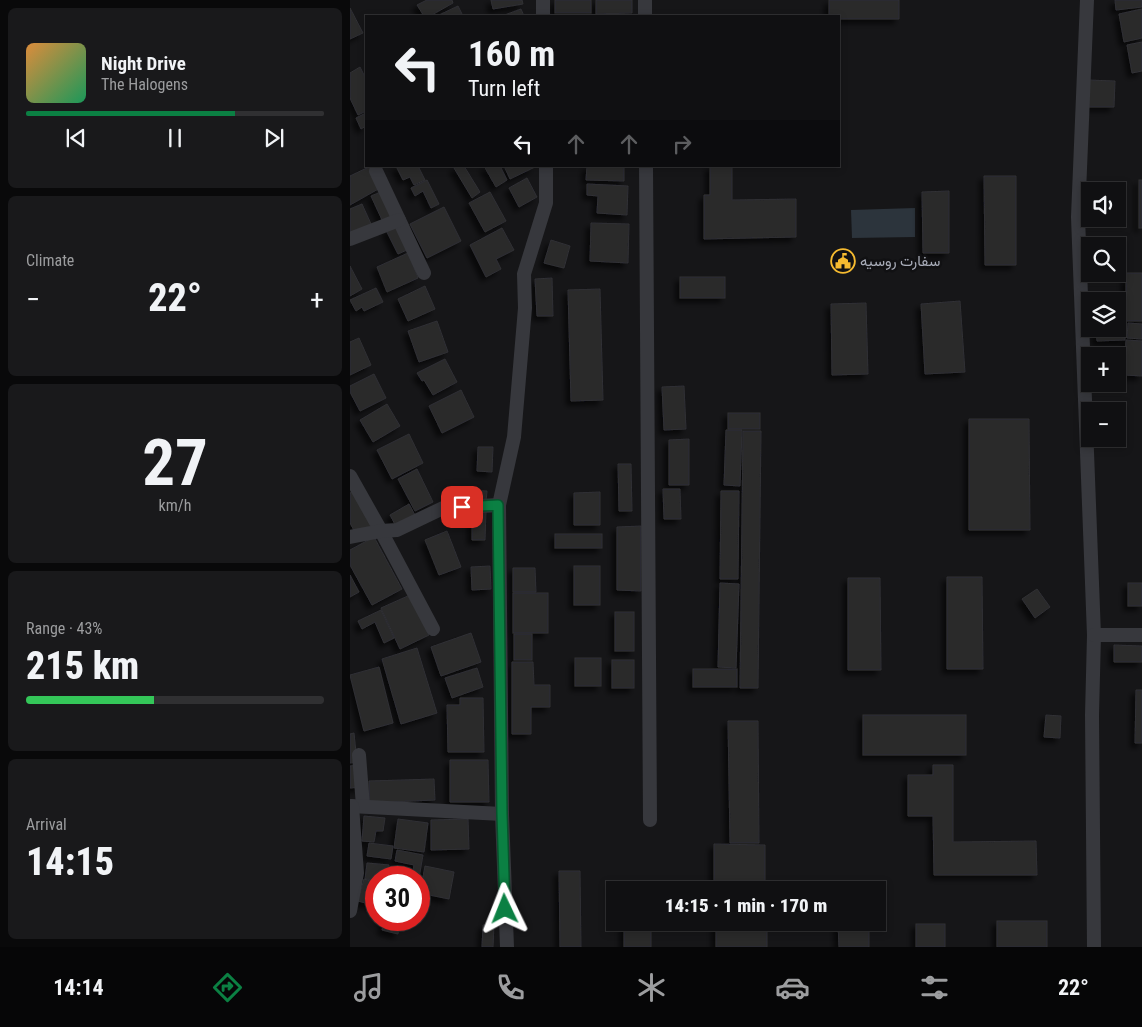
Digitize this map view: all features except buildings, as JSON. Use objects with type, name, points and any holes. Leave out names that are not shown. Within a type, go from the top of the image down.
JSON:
[{"type":"street","points":[[543,0],[543,15]]},
{"type":"street","points":[[645,0],[645,15]]},
{"type":"street","points":[[1087,0],[1078,217],[1094,635],[1092,725],[1094,947]]},
{"type":"street","points":[[507,947],[502,814],[498,505],[514,437],[524,308],[524,274],[546,202],[546,167]]},
{"type":"street","points":[[646,167],[650,820]]},
{"type":"street","points":[[376,171],[424,273]]},
{"type":"street","points":[[350,239],[399,220]]},
{"type":"street","points":[[350,476],[433,629]]},
{"type":"street","points":[[350,537],[381,530],[397,530],[443,508],[498,505]]},
{"type":"street","points":[[1094,635],[1142,635]]},
{"type":"street","points":[[350,910],[356,873],[355,806],[359,755]]},
{"type":"street","points":[[355,806],[502,814]]},
{"type":"shaded area","points":[[915,208],[915,237],[852,238],[851,210]]},
{"type":"place","name":"سفارت روسیه","points":[[843,261]]},
{"type":"route","points":[[462,507],[498,505],[505,909]]}]
